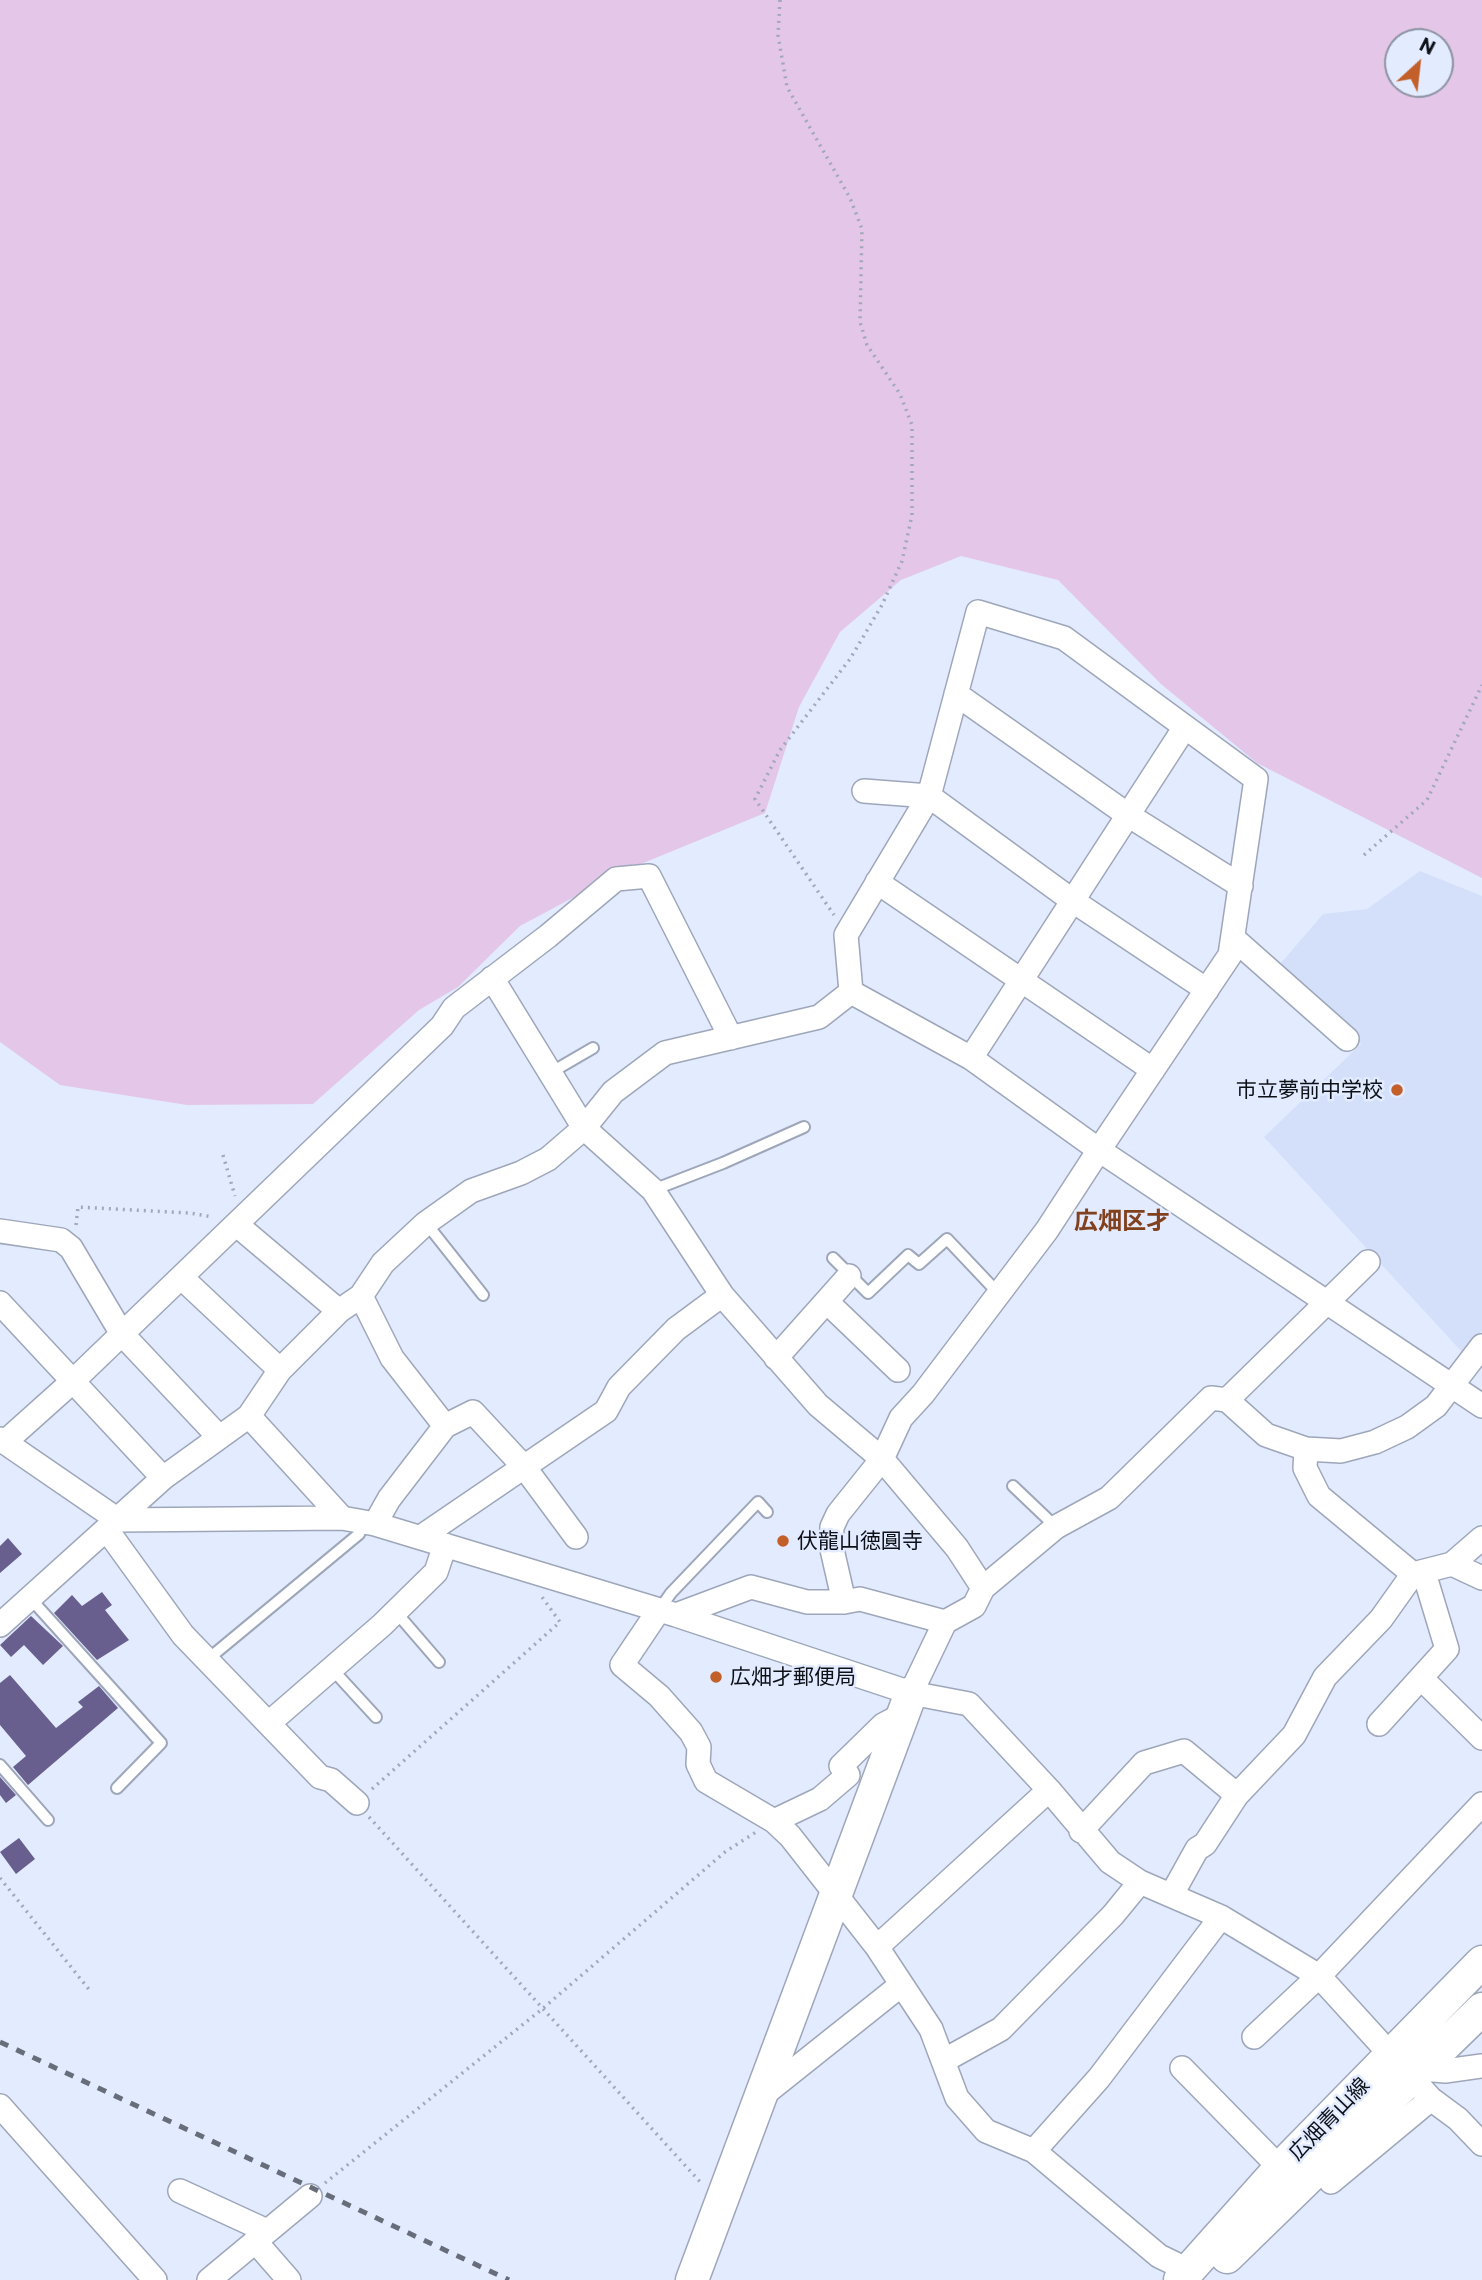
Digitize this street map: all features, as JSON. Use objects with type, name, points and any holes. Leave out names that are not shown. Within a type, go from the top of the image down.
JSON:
[{"type":"main road","points":[[692,2280],[907,1704]]},
{"type":"main road","name":"広畑青山線","points":[[1191,2277],[1280,2168],[1399,2061],[1482,1962]]},
{"type":"main road","name":"広畑青山線","points":[[1191,2277],[1482,2009]]},
{"type":"street","points":[[844,1602],[831,1545],[831,1527],[838,1514],[882,1459],[901,1418],[1000,1295],[1230,955],[1256,779],[1064,638],[978,612],[929,796],[846,935],[851,992]]},
{"type":"street","points":[[956,694],[1128,815],[1241,886]]},
{"type":"street","points":[[971,1058],[1185,727]]},
{"type":"street","points":[[864,791],[929,796],[1073,901],[1207,989]]},
{"type":"street","points":[[357,1803],[331,1780],[320,1777],[183,1635],[113,1525],[3,1441],[72,1382],[182,1278],[233,1222],[442,1026],[454,1008],[548,936],[616,878],[649,876],[731,1038]]},
{"type":"street","points":[[877,882],[1153,1070]]},
{"type":"street","points":[[1233,938],[1347,1039]]},
{"type":"street","points":[[492,978],[584,1128],[653,1190],[722,1295],[818,1405],[882,1459],[957,1548],[983,1588]]},
{"type":"street","points":[[0,1625],[163,1478],[249,1416],[280,1370],[339,1311],[361,1296],[383,1263],[426,1223],[471,1191],[548,1160],[584,1128],[614,1092],[665,1053],[819,1017],[851,992]]},
{"type":"street","points":[[851,992],[971,1058],[1099,1150],[1482,1406]]},
{"type":"street","points":[[233,1222],[339,1311]]},
{"type":"street","points":[[0,1231],[61,1240],[71,1248],[122,1334],[219,1437]]},
{"type":"street","points":[[1227,1400],[1368,1262]]},
{"type":"street","points":[[776,1358],[849,1276]]},
{"type":"street","points":[[182,1278],[280,1370]]},
{"type":"street","points":[[421,1536],[606,1411],[619,1387],[676,1329],[722,1295]]},
{"type":"street","points":[[361,1296],[392,1357],[445,1426]]},
{"type":"street","points":[[827,1302],[898,1370]]},
{"type":"street","points":[[0,1303],[163,1478]]},
{"type":"street","points":[[774,1821],[820,1799],[848,1775],[841,1766],[907,1704],[946,1622],[974,1606],[983,1588],[1056,1527],[1110,1498],[1211,1398],[1227,1400],[1266,1435],[1306,1449],[1341,1451],[1375,1443],[1408,1427],[1436,1406],[1450,1384],[1482,1346]]},
{"type":"street","points":[[360,1521],[388,1499],[445,1426],[473,1412],[525,1468],[576,1537]]},
{"type":"street","points":[[249,1416],[360,1521]]},
{"type":"street","points":[[1306,1449],[1305,1468],[1319,1496],[1418,1574],[1447,1649],[1378,1724]]},
{"type":"street","points":[[113,1525],[360,1521],[421,1536],[668,1612],[907,1704],[969,1704],[1049,1790],[1110,1862],[1140,1882],[1221,1917],[1319,1976],[1431,2099],[1458,2119],[1482,2144]]},
{"type":"street","points":[[1172,1894],[1197,1849],[1205,1844],[1237,1796],[1294,1735],[1325,1677],[1381,1619],[1418,1574],[1452,1564],[1482,1538]]},
{"type":"street","points":[[269,1723],[332,1669],[436,1572],[444,1545]]},
{"type":"street","points":[[1452,1564],[1482,1578]]},
{"type":"street","points":[[946,1622],[860,1599],[807,1602],[751,1587],[668,1612],[622,1665],[659,1696],[691,1732],[699,1747],[698,1764],[706,1781],[774,1821],[790,1836],[877,1947],[931,2029],[957,2098],[986,2131],[1034,2151],[1159,2256],[1191,2277]]},
{"type":"street","points":[[1421,1678],[1482,1738]]},
{"type":"street","points":[[1081,1831],[1144,1763],[1184,1751],[1237,1796]]},
{"type":"street","points":[[877,1947],[1049,1790]]},
{"type":"street","points":[[1254,2037],[1319,1976],[1482,1804]]},
{"type":"street","points":[[943,2061],[1001,2029],[1113,1914],[1140,1882]]},
{"type":"street","points":[[1034,2151],[1099,2078],[1221,1917]]},
{"type":"street","points":[[763,2095],[901,1985]]},
{"type":"street","points":[[1399,2061],[1445,2071],[1482,2066]]},
{"type":"street","points":[[1182,2068],[1280,2168]]},
{"type":"street","points":[[1331,2182],[1431,2099]]},
{"type":"street","points":[[0,2106],[155,2280]]},
{"type":"street","points":[[180,2192],[261,2236],[289,2280]]},
{"type":"street","points":[[209,2280],[310,2196]]},
{"type":"lane","points":[[550,1073],[593,1048]]},
{"type":"lane","points":[[653,1190],[804,1127]]},
{"type":"lane","points":[[426,1223],[483,1295]]},
{"type":"lane","points":[[834,1258],[868,1293],[908,1255],[919,1264],[947,1239],[1000,1295]]},
{"type":"lane","points":[[1013,1486],[1056,1527]]},
{"type":"lane","points":[[668,1612],[671,1593],[758,1502],[767,1512]]},
{"type":"lane","points":[[207,1660],[359,1534],[360,1521]]},
{"type":"lane","points":[[30,1598],[161,1743],[117,1788]]},
{"type":"lane","points":[[395,1611],[439,1662]]},
{"type":"lane","points":[[332,1669],[376,1717]]},
{"type":"lane","points":[[0,1765],[48,1820]]},
{"type":"path","points":[[780,0],[778,34],[787,87],[850,198],[862,229],[860,322],[867,345],[900,394],[912,425],[912,514],[902,561],[882,605],[850,659],[780,750],[755,799],[846,935]]},
{"type":"path","points":[[1364,855],[1427,800],[1482,685]]},
{"type":"path","points":[[71,1248],[78,1207],[191,1213],[233,1222],[236,1211],[234,1186],[223,1155]]},
{"type":"path","points":[[537,1590],[560,1622],[357,1803],[541,2010],[720,2204]]},
{"type":"path","points":[[310,2196],[541,2010],[725,1852],[774,1821]]},
{"type":"path","points":[[0,1878],[90,1992]]},
{"type":"shaded area","points":[[0,0],[1482,0],[1482,878],[1257,763],[1161,684],[1058,580],[961,556],[901,580],[840,632],[799,707],[765,813],[619,873],[520,926],[458,987],[419,1010],[313,1104],[187,1105],[60,1085],[0,1042]]},
{"type":"shaded area","name":"市立夢前中学校","points":[[1420,871],[1482,896],[1482,1331],[1462,1352],[1264,1137],[1361,1044],[1281,963],[1323,914],[1367,909]]},
{"type":"building","points":[[8,1538],[22,1554],[0,1573],[0,1546]]},
{"type":"building","points":[[102,1592],[112,1605],[105,1610],[129,1640],[97,1660],[54,1613],[72,1595],[82,1606]]},
{"type":"building","points":[[31,1616],[63,1646],[43,1665],[24,1645],[11,1657],[0,1645]]},
{"type":"building","points":[[10,1675],[56,1728],[83,1707],[78,1702],[99,1686],[118,1708],[28,1785],[13,1767],[26,1756],[0,1725],[0,1683]]},
{"type":"building","points":[[0,1777],[16,1795],[6,1803],[0,1795]]},
{"type":"building","points":[[19,1838],[35,1859],[16,1874],[0,1852]]},
{"type":"railway","points":[[0,2042],[509,2280]]},
{"type":"place","name":"市立夢前中学校","points":[[1397,1090]]},
{"type":"place","name":"伏龍山徳圓寺","points":[[783,1541]]},
{"type":"place","name":"広畑才郵便局","points":[[716,1677]]},
{"type":"district","name":"広畑区才","points":[[1122,1221]]}]
